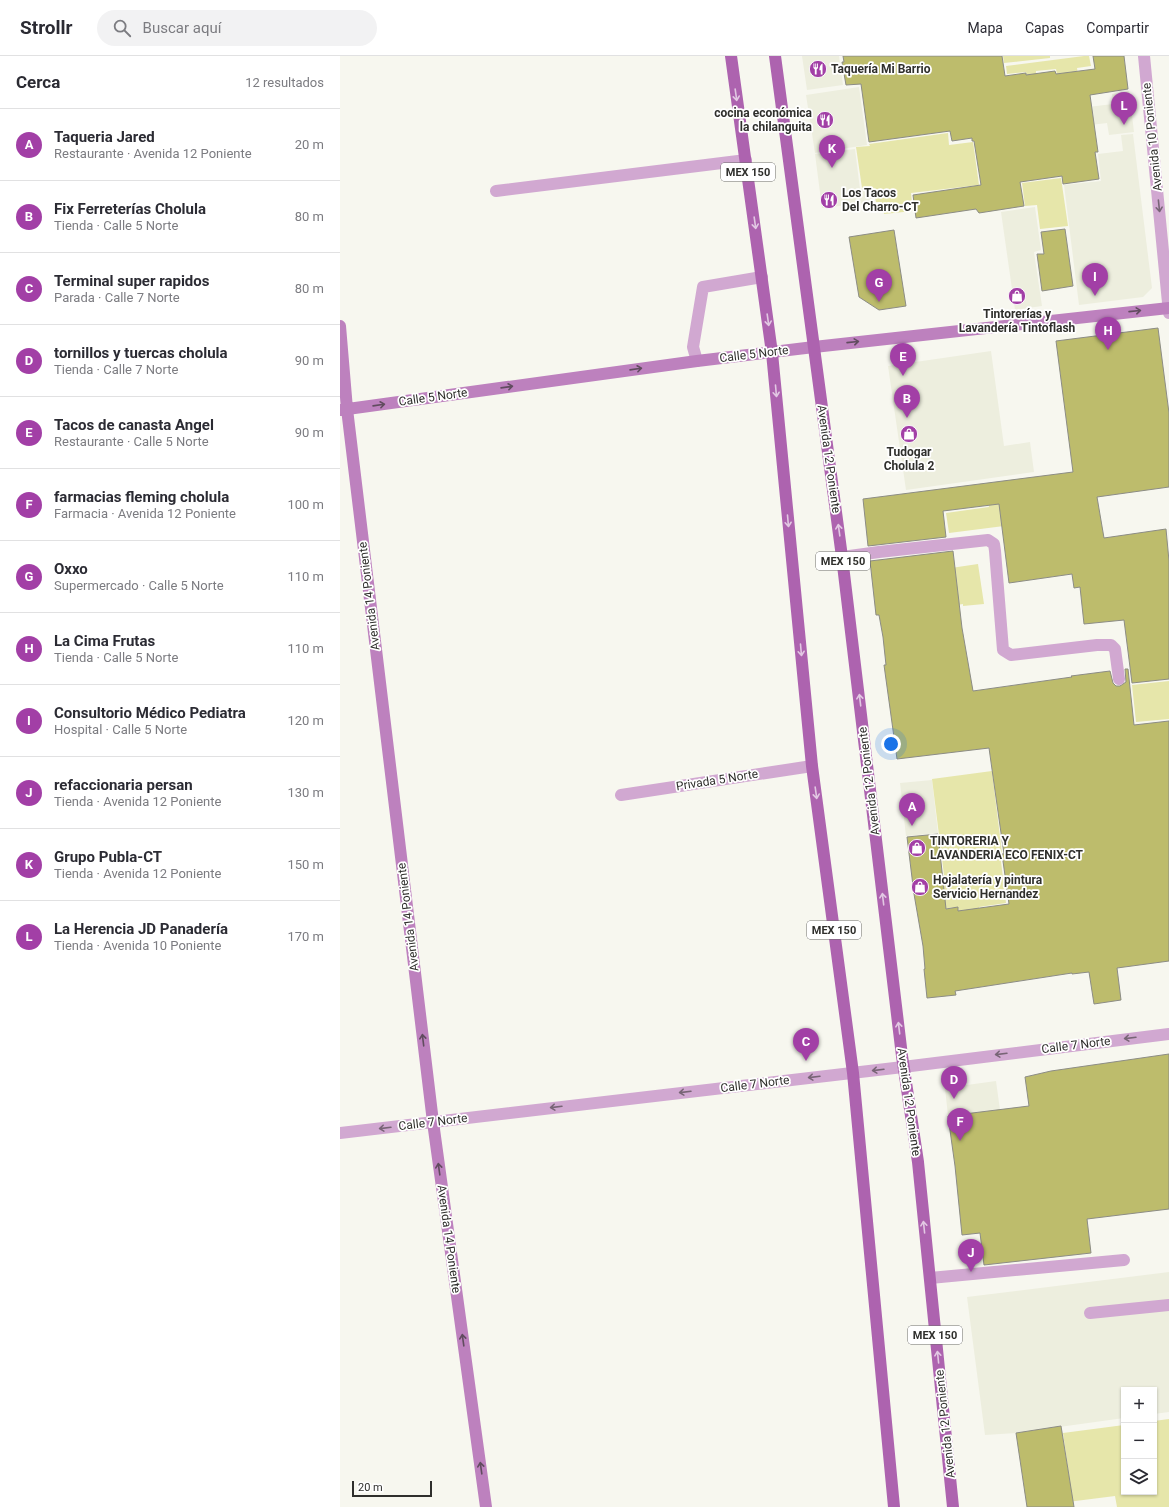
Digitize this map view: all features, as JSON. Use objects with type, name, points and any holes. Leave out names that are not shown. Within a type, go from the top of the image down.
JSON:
[{"type":"main road","name":"MEX 150","points":[[731,56],[772,352],[812,766],[853,1073],[894,1507]]},
{"type":"main road","name":"Avenida 12 Poniente","points":[[775,56],[842,558],[903,1067],[918,1162],[953,1507]]},
{"type":"street","name":"Avenida 10 Poniente","points":[[1144,56],[1169,310]]},
{"type":"street","points":[[496,191],[746,160]]},
{"type":"street","points":[[697,361],[693,347],[703,287],[762,277]]},
{"type":"street","name":"Calle 5 Norte","points":[[343,409],[772,352],[1169,310]]},
{"type":"street","name":"Avenida 14 Poniente","points":[[340,326],[343,409],[433,1122],[486,1507]]},
{"type":"street","points":[[842,558],[879,552],[988,540],[994,544],[995,551],[1003,650],[1011,655],[1097,645],[1111,645],[1114,649],[1119,679]]},
{"type":"street","name":"Privada 5 Norte","points":[[621,795],[812,766]]},
{"type":"street","name":"Calle 7 Norte","points":[[340,1133],[853,1073],[1169,1034]]},
{"type":"street","points":[[930,1278],[1124,1260]]},
{"type":"street","points":[[1090,1313],[1169,1304]]},
{"type":"shaded area","points":[[802,56],[839,56],[843,85],[807,90]]},
{"type":"shaded area","points":[[859,87],[867,145],[815,153],[806,95]]},
{"type":"shaded area","points":[[1129,91],[1134,132],[1109,135],[1107,123],[1090,125],[1088,107],[1113,104],[1112,94]]},
{"type":"shaded area","points":[[1133,134],[1152,288],[1143,297],[1079,305],[1064,185],[1101,181],[1098,154],[1123,151],[1121,135]]},
{"type":"shaded area","points":[[855,149],[860,189],[872,188],[873,202],[822,208],[815,154]]},
{"type":"shaded area","points":[[1035,207],[1041,250],[1034,252],[1042,306],[1015,310],[1001,212]]},
{"type":"shaded area","points":[[991,351],[1004,446],[1030,442],[1034,472],[906,490],[888,366]]},
{"type":"shaded area","points":[[932,780],[938,833],[906,836],[900,783]]},
{"type":"shaded area","points":[[996,1081],[1000,1110],[948,1116],[945,1088]]},
{"type":"shaded area","points":[[1169,1272],[1169,1412],[1157,1414],[1157,1387],[1121,1387],[1121,1418],[1016,1433],[985,1435],[967,1297]]},
{"type":"green space","points":[[1003,56],[1050,56],[1050,58],[1004,63]]},
{"type":"green space","points":[[1089,56],[1091,66],[1077,68],[1081,95],[1059,86],[1056,69],[1036,71],[1036,76],[1027,76],[1026,72],[1007,74],[1006,66]]},
{"type":"green space","points":[[948,133],[949,145],[973,142],[979,185],[911,193],[913,211],[884,214],[882,202],[876,202],[873,187],[862,188],[856,147]]},
{"type":"green space","points":[[1061,178],[1068,226],[1040,229],[1037,205],[1025,206],[1022,183]]},
{"type":"green space","points":[[999,483],[1004,526],[949,533],[946,513],[989,507],[987,484]]},
{"type":"green space","points":[[978,564],[984,604],[963,606],[963,604],[957,605],[951,568]]},
{"type":"green space","points":[[1169,681],[1169,719],[1136,722],[1132,685]]},
{"type":"green space","points":[[992,771],[1002,853],[1000,853],[1006,903],[979,907],[983,937],[960,921],[958,907],[919,911],[928,878],[944,875],[932,779]]},
{"type":"green space","points":[[1169,1419],[1169,1507],[1117,1507],[1115,1496],[1028,1507],[1024,1490],[1070,1483],[1063,1433],[1121,1425],[1121,1495],[1157,1495],[1157,1421]]},
{"type":"building","points":[[843,56],[1002,56],[1005,76],[1055,71],[1056,74],[1095,69],[1093,56],[1124,56],[1128,89],[1090,95],[1098,152],[1095,152],[1099,179],[1063,184],[1062,176],[1020,182],[1024,206],[979,213],[976,209],[916,218],[913,195],[981,185],[974,141],[972,141],[972,138],[952,141],[950,131],[869,142],[861,84],[846,85],[842,62],[844,62]]},
{"type":"building","points":[[1065,229],[1073,286],[1042,291],[1037,254],[1044,254],[1041,232]]},
{"type":"building","points":[[894,230],[906,306],[879,310],[859,297],[849,237]]},
{"type":"building","points":[[1158,328],[1169,413],[1169,487],[1097,497],[1104,538],[1166,529],[1169,561],[1169,679],[1132,683],[1124,620],[1084,624],[1080,587],[1074,588],[1072,574],[1009,583],[999,504],[943,511],[946,537],[868,546],[863,499],[1073,472],[1056,341]]},
{"type":"building","points":[[953,551],[962,628],[973,691],[1110,671],[1113,683],[1116,686],[1120,686],[1126,682],[1125,669],[1128,669],[1134,725],[1169,721],[1169,961],[1117,968],[1121,1000],[1094,1004],[1089,972],[1072,973],[955,991],[956,995],[927,998],[923,946],[914,894],[907,837],[938,834],[946,909],[958,907],[958,911],[1009,904],[1002,854],[1004,854],[989,748],[897,759],[884,665],[886,665],[883,637],[879,615],[876,615],[870,561]]},
{"type":"building","points":[[1169,1054],[1169,1209],[1087,1219],[1091,1253],[984,1265],[980,1233],[962,1235],[948,1116],[1029,1106],[1025,1077],[1051,1071]]},
{"type":"building","points":[[1061,1426],[1074,1507],[1027,1507],[1016,1433]]},
{"type":"place","name":"Taquería Mi Barrio","points":[[818,69]]},
{"type":"place","name":"cocina económica la chilanguita","points":[[825,120]]},
{"type":"place","name":"La Herencia JD Panadería","points":[[1124,125]]},
{"type":"place","name":"Grupo Publa-CT","points":[[832,168]]},
{"type":"place","name":"Los Tacos Del Charro-CT","points":[[829,200]]},
{"type":"place","name":"Tintorerías y Lavandería Tintoflash","points":[[1017,296]]},
{"type":"place","name":"Consultorio Médico Pediatra","points":[[1095,296]]},
{"type":"place","name":"Oxxo","points":[[879,302]]},
{"type":"place","name":"La Cima Frutas","points":[[1108,350]]},
{"type":"place","name":"Tacos de canasta Angel","points":[[903,376]]},
{"type":"place","name":"Fix Ferreterías Cholula","points":[[907,418]]},
{"type":"place","name":"Tudogar Cholula 2","points":[[909,434]]},
{"type":"place","name":"Taqueria Jared","points":[[912,826]]},
{"type":"place","name":"TINTORERIA Y LAVANDERIA ECO FENIX-CT","points":[[917,848]]},
{"type":"place","name":"Hojalatería y pintura Servicio Hernandez","points":[[920,887]]},
{"type":"place","name":"Terminal super rapidos","points":[[806,1061]]},
{"type":"place","name":"tornillos y tuercas cholula","points":[[954,1099]]},
{"type":"place","name":"farmacias fleming cholula","points":[[960,1141]]},
{"type":"place","name":"refaccionaria persan","points":[[971,1272]]}]
